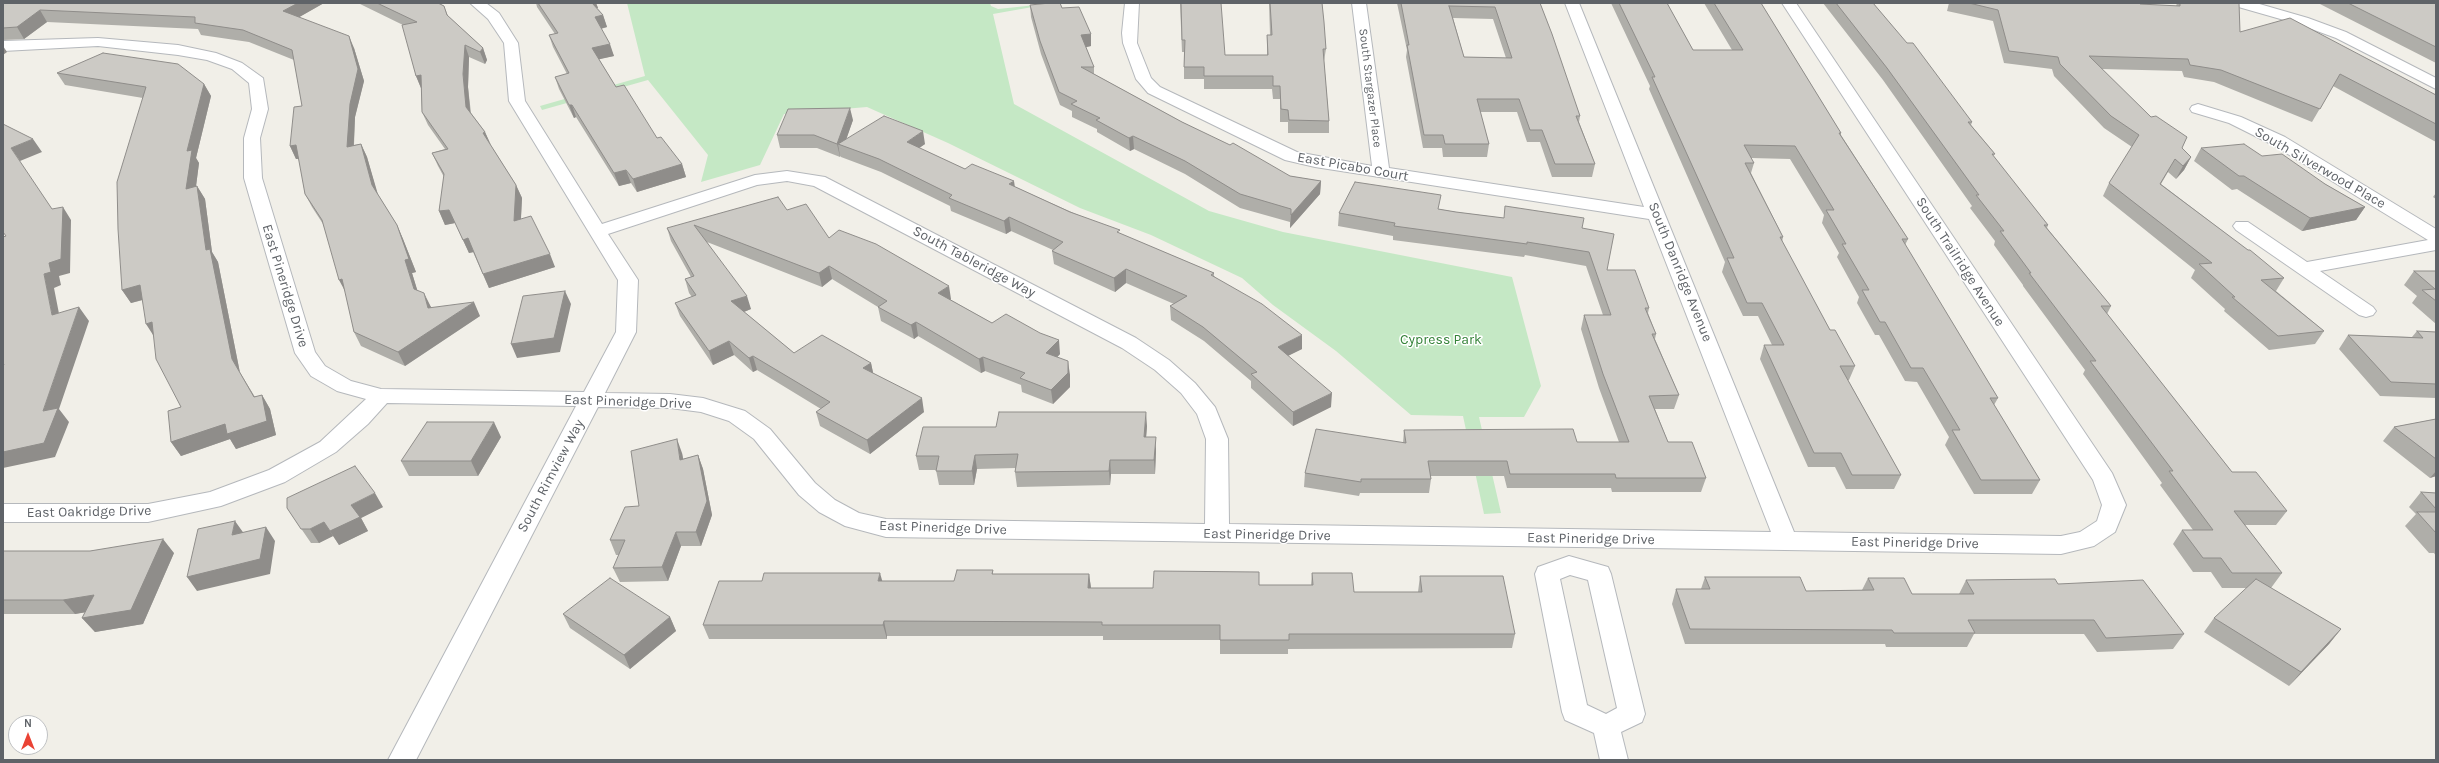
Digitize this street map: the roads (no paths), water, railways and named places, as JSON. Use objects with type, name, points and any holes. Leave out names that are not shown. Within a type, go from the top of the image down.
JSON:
[{"type":"street","name":"South Rimview Way","points":[[402,760],[626,332],[628,280],[517,101],[511,43],[494,16],[477,3]]},
{"type":"street","name":"East Picabo Court","points":[[1132,3],[1129,33],[1130,43],[1144,79],[1154,90],[1291,156],[1381,172],[1658,215]]},
{"type":"street","name":"South Stargazer Place","points":[[1359,3],[1381,172]]},
{"type":"street","name":"South Danridge Avenue","points":[[1572,3],[1658,215],[1786,541]]},
{"type":"street","name":"South Trailridge Avenue","points":[[1789,3],[2104,479],[2114,505],[2107,526]]},
{"type":"street","points":[[2240,3],[2303,21],[2341,35],[2436,84]]},
{"type":"street","name":"East Pineridge Drive","points":[[3,46],[98,42],[178,50],[211,56],[238,66],[257,81],[260,109],[252,138],[253,178],[305,353],[318,371],[344,386],[381,396],[670,401],[702,405],[737,416],[762,434],[807,489],[827,506],[853,520],[886,528],[1217,534],[2061,545],[2086,540],[2107,526]]},
{"type":"street","name":"South Silverwood Place","points":[[2198,109],[2235,120],[2279,141],[2436,237]]},
{"type":"street","name":"South Tableridge Way","points":[[598,231],[755,180],[787,176],[819,181],[1129,343],[1167,369],[1188,388],[1208,412],[1217,439],[1217,534]]},
{"type":"street","points":[[2242,226],[2366,311]]},
{"type":"street","points":[[2304,268],[2436,244]]},
{"type":"street","name":"East Oakridge Drive","points":[[3,513],[148,513],[213,500],[277,476],[328,446],[360,419],[381,396]]},
{"type":"street","points":[[1564,538],[1570,565]]},
{"type":"street","points":[[1570,565],[1598,574],[1632,714],[1606,726],[1575,712],[1547,574],[1570,565]]},
{"type":"street","points":[[1606,726],[1614,760]]},
{"type":"park label","name":"Cypress Park","points":[[1441,340]]}]
